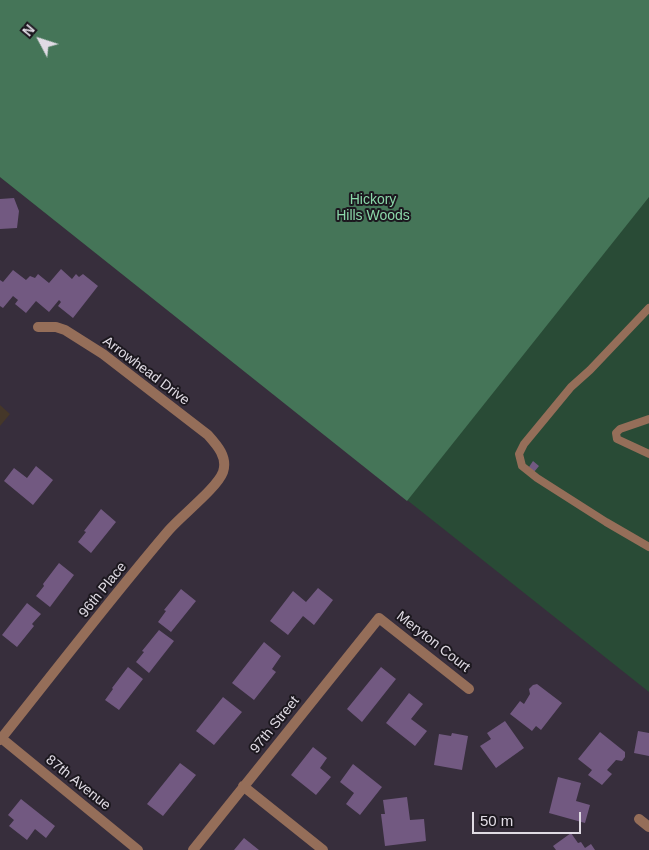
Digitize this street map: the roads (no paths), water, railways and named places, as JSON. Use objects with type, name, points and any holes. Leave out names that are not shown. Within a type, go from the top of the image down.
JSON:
[{"type":"street","name":"Arrowhead Drive","points":[[38,327],[56,327],[65,330],[104,354],[208,435],[224,459]]},
{"type":"street","name":"96th Place","points":[[0,738],[170,529],[217,482],[223,471],[224,459]]},
{"type":"street","name":"Meryton Court","points":[[379,618],[469,689]]},
{"type":"street","name":"97th Street","points":[[193,850],[379,618]]},
{"type":"street","name":"87th Avenue","points":[[0,738],[138,850]]},
{"type":"street","points":[[243,786],[323,850]]},
{"type":"street","points":[[639,819],[649,827]]},
{"type":"lane","points":[[649,308],[590,370],[571,387],[524,444],[519,454],[522,466],[537,478],[649,547]]},
{"type":"lane","points":[[649,420],[620,429],[616,433],[617,439],[649,454]]},
{"type":"park label","name":"Hickory Hills Woods","points":[[373,208]]}]
